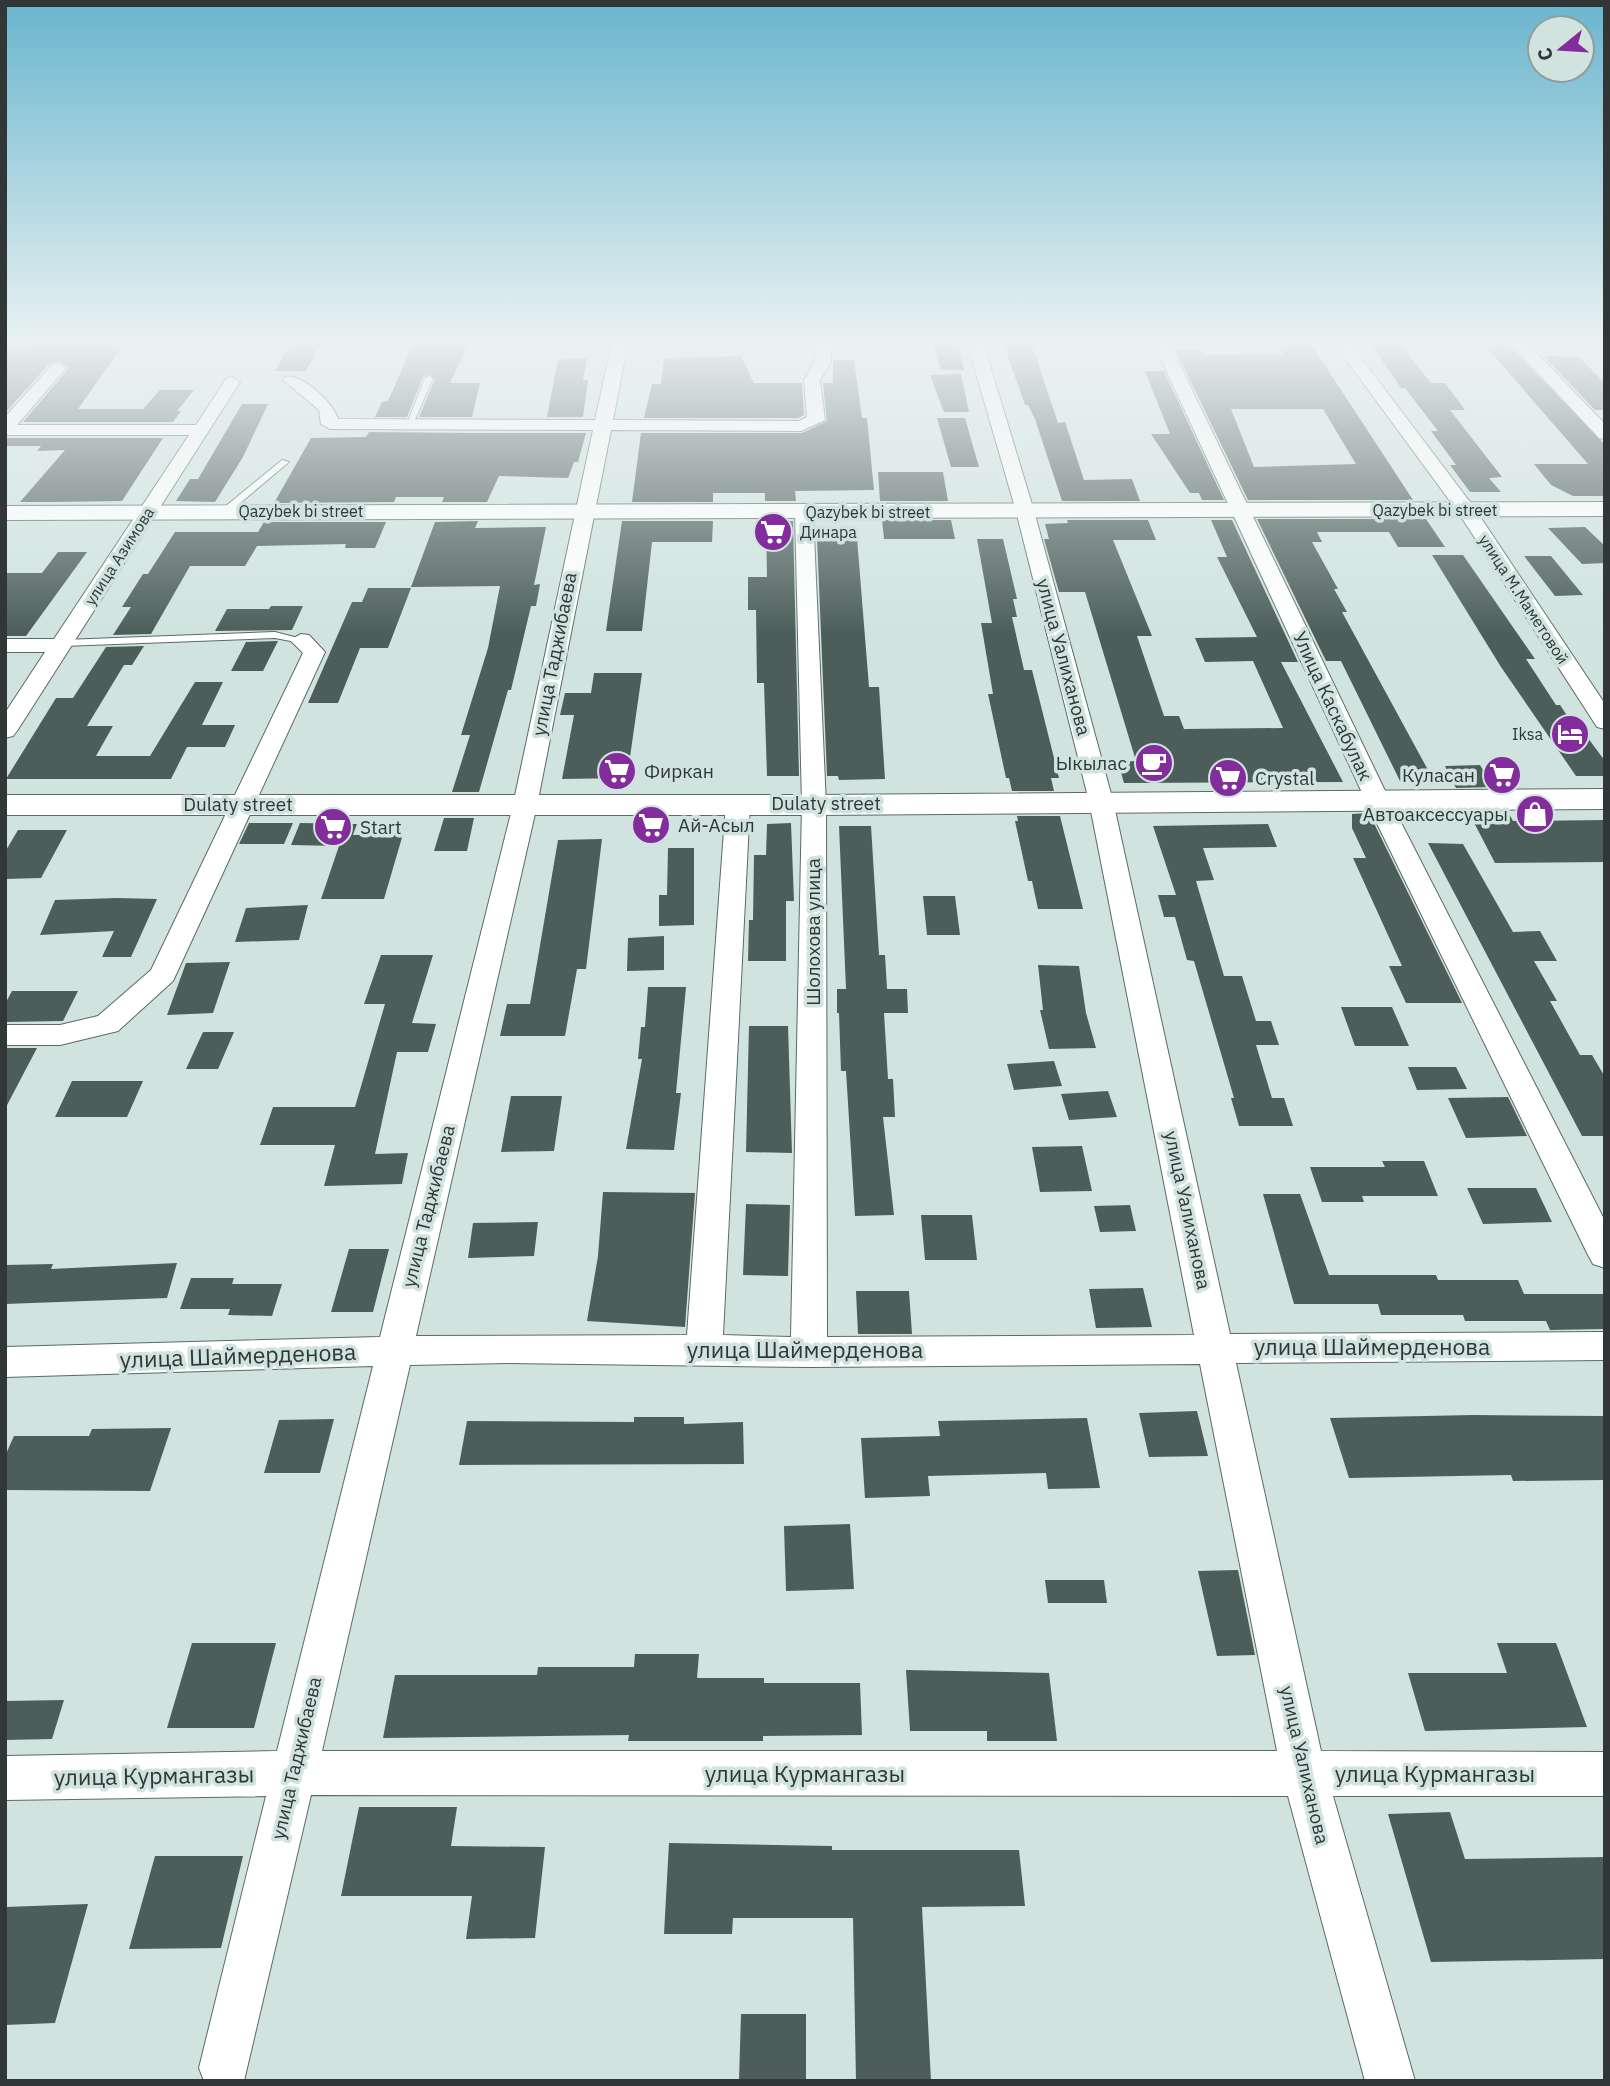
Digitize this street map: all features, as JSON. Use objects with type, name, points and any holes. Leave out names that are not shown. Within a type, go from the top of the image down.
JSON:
[{"type":"main road","name":"Qazybek bi street","points":[[5,513],[1605,509]]},
{"type":"main road","name":"Dulaty street","points":[[5,805],[1605,799]]},
{"type":"street","name":"улица Азимова","points":[[5,731],[194,439]]},
{"type":"street","name":"улица Таджибаева","points":[[224,2068],[524,805],[599,439]]},
{"type":"street","name":"улица Уалиханова","points":[[1004,439],[1026,511],[1101,801],[1304,1774],[1390,2081]]},
{"type":"street","name":"Улица Каскабулак","points":[[1208,439],[1377,799],[1605,1255]]},
{"type":"street","name":"улица М.Маметовой","points":[[1413,439],[1466,510],[1605,722]]},
{"type":"street","name":"Шолохова улица","points":[[804,512],[814,804],[809,1352]]},
{"type":"street","points":[[5,1035],[60,1035],[108,1024],[163,975],[314,652],[301,640]]},
{"type":"street","points":[[5,645],[62,644]]},
{"type":"street","points":[[704,1348],[738,803]]},
{"type":"street","name":"улица Шаймерденова","points":[[5,1363],[393,1352],[704,1348],[809,1352],[1605,1346]]},
{"type":"street","name":"улица Курмангазы","points":[[5,1778],[292,1773],[1605,1774]]},
{"type":"lane","points":[[225,512],[285,462]]},
{"type":"lane","points":[[62,644],[275,635],[301,640]]},
{"type":"building","points":[[5,439],[162,439],[122,501],[20,502],[65,450],[37,451],[41,446],[5,446]]},
{"type":"building","points":[[221,439],[251,439],[215,502],[176,501],[190,479],[198,479]]},
{"type":"building","points":[[310,439],[584,439],[578,462],[574,462],[568,478],[499,476],[487,502],[442,502],[444,497],[396,497],[394,502],[274,503]]},
{"type":"building","points":[[640,439],[869,439],[874,490],[795,491],[796,501],[765,501],[765,493],[713,493],[713,502],[632,502]]},
{"type":"building","points":[[943,439],[971,439],[979,467],[951,467]]},
{"type":"building","points":[[1042,439],[1071,439],[1084,480],[1132,479],[1140,501],[1062,501]]},
{"type":"building","points":[[1155,439],[1196,439],[1224,500],[1202,500],[1199,493],[1190,493]]},
{"type":"building","points":[[1219,439],[1243,439],[1254,467],[1356,464],[1341,439],[1373,439],[1413,500],[1248,500]]},
{"type":"building","points":[[1437,439],[1473,439],[1502,477],[1489,478],[1501,492],[1470,492],[1450,465],[1456,465]]},
{"type":"building","points":[[1567,439],[1600,439],[1605,445],[1605,496],[1573,496],[1551,485],[1534,464],[1588,464]]},
{"type":"building","points":[[878,472],[943,472],[948,501],[880,501]]},
{"type":"building","points":[[1257,519],[1426,519],[1445,547],[1398,547],[1389,532],[1317,532],[1322,542],[1312,542],[1338,589],[1334,589],[1347,612],[1342,612],[1434,781],[1400,781],[1341,661],[1326,661]]},
{"type":"building","points":[[882,520],[951,520],[955,539],[884,539]]},
{"type":"building","points":[[1067,520],[1148,520],[1156,540],[1113,540],[1152,636],[1137,636],[1164,716],[1179,716],[1184,729],[1283,728],[1253,661],[1205,662],[1195,638],[1257,637],[1217,557],[1227,557],[1211,520],[1232,520],[1298,662],[1281,662],[1343,782],[1124,783],[1118,762],[1136,761],[1085,592],[1059,592],[1044,539],[1049,539],[1045,524],[1068,523]]},
{"type":"building","points":[[478,521],[475,528],[546,527],[534,585],[540,584],[536,606],[531,606],[511,690],[508,690],[479,792],[452,792],[470,735],[461,735],[488,648],[500,586],[411,587],[435,522]]},
{"type":"building","points":[[622,521],[713,521],[712,542],[652,542],[642,631],[606,631]]},
{"type":"building","points":[[766,521],[793,521],[799,776],[767,776],[764,683],[757,683],[756,610],[748,610],[748,577],[767,577]]},
{"type":"building","points":[[264,522],[386,522],[375,548],[345,548],[346,544],[257,546],[245,566],[190,566],[151,634],[113,635],[131,607],[122,607],[143,574],[148,574],[175,532],[258,532]]},
{"type":"building","points":[[1585,527],[1605,546],[1605,563],[1582,564],[1548,528]]},
{"type":"building","points":[[817,538],[857,538],[869,687],[879,687],[885,779],[839,780],[838,776],[827,776]]},
{"type":"building","points":[[977,539],[1003,539],[1017,599],[1013,599],[1017,617],[1012,617],[1024,670],[1032,670],[1059,778],[1051,778],[1054,791],[1012,791],[1009,778],[1006,778],[988,694],[993,694],[981,623],[992,623]]},
{"type":"building","points":[[58,552],[87,552],[26,636],[5,636],[5,573],[42,573]]},
{"type":"building","points":[[1432,555],[1463,555],[1535,659],[1526,659],[1556,705],[1560,705],[1574,726],[1579,726],[1605,761],[1605,776],[1576,776],[1501,667]]},
{"type":"building","points":[[1524,556],[1551,556],[1583,595],[1555,596]]},
{"type":"building","points":[[368,588],[411,588],[388,648],[360,648],[338,703],[308,703],[352,602],[362,602]]},
{"type":"building","points":[[271,606],[303,606],[292,630],[215,631],[227,609],[269,609]]},
{"type":"building","points":[[278,641],[263,671],[231,671],[246,642]]},
{"type":"building","points":[[144,646],[132,665],[124,665],[87,726],[113,726],[96,756],[150,756],[195,682],[223,682],[202,725],[235,725],[225,747],[187,747],[171,779],[6,779],[56,698],[73,698],[106,647]]},
{"type":"building","points":[[594,673],[642,673],[627,778],[562,779],[574,715],[560,715],[565,693],[591,693]]},
{"type":"building","points":[[1480,765],[1493,787],[1456,788],[1445,766]]},
{"type":"building","points":[[1508,812],[1513,821],[1605,820],[1605,862],[1495,863],[1469,813]]},
{"type":"building","points":[[1369,813],[1462,1003],[1406,1003],[1389,966],[1402,966],[1353,858],[1366,858],[1352,828],[1352,814]]},
{"type":"building","points":[[1017,816],[1060,816],[1083,909],[1038,909],[1032,881],[1028,881],[1015,821],[1018,821]]},
{"type":"building","points":[[444,818],[474,818],[467,851],[434,851]]},
{"type":"building","points":[[249,823],[293,823],[284,844],[239,844]]},
{"type":"building","points":[[300,823],[357,824],[353,835],[403,834],[384,899],[321,899],[339,846],[291,845]]},
{"type":"building","points":[[791,823],[794,901],[786,901],[786,961],[748,961],[749,920],[753,920],[754,855],[766,855],[767,824]]},
{"type":"building","points":[[1268,824],[1277,847],[1203,848],[1214,880],[1196,881],[1224,976],[1242,976],[1256,1021],[1271,1021],[1279,1045],[1256,1045],[1272,1098],[1284,1098],[1293,1126],[1239,1126],[1231,1098],[1234,1098],[1194,961],[1187,960],[1175,917],[1164,917],[1158,895],[1176,895],[1153,826]]},
{"type":"building","points":[[839,826],[871,826],[879,955],[885,955],[887,989],[907,989],[908,1013],[884,1013],[888,1079],[893,1079],[895,1117],[883,1117],[894,1215],[855,1216],[846,1071],[841,1071],[837,1013],[837,989],[846,989]]},
{"type":"building","points":[[18,830],[67,830],[41,878],[5,879],[5,852]]},
{"type":"building","points":[[602,839],[586,969],[577,969],[565,1036],[500,1036],[507,1004],[530,1004],[558,840]]},
{"type":"building","points":[[1428,843],[1463,844],[1513,932],[1540,931],[1557,961],[1534,961],[1557,1001],[1550,1001],[1580,1055],[1592,1055],[1605,1077],[1605,1136],[1582,1136]]},
{"type":"building","points":[[668,848],[694,848],[694,925],[659,926],[659,895],[667,895]]},
{"type":"building","points":[[923,896],[955,896],[960,935],[927,935]]},
{"type":"building","points":[[157,899],[131,957],[102,957],[114,931],[40,935],[55,900]]},
{"type":"building","points":[[308,905],[299,940],[235,942],[246,908]]},
{"type":"building","points":[[664,936],[664,970],[627,971],[628,938]]},
{"type":"building","points":[[381,955],[433,955],[412,1023],[436,1024],[428,1052],[397,1052],[375,1154],[408,1153],[402,1184],[324,1186],[335,1145],[260,1145],[273,1107],[355,1107],[385,1004],[364,1004]]},
{"type":"building","points":[[230,962],[213,1013],[167,1015],[186,963]]},
{"type":"building","points":[[1038,965],[1079,966],[1086,1013],[1096,1048],[1049,1049],[1040,1010],[1043,1010]]},
{"type":"building","points":[[648,987],[686,987],[676,1093],[681,1093],[674,1150],[626,1149],[642,1059],[638,1059],[641,1027],[645,1027]]},
{"type":"building","points":[[12,991],[78,991],[63,1021],[5,1022],[5,1004]]},
{"type":"building","points":[[1341,1007],[1392,1007],[1409,1046],[1355,1046]]},
{"type":"building","points":[[749,1026],[788,1026],[792,1153],[746,1152]]},
{"type":"building","points":[[203,1032],[234,1032],[218,1069],[186,1069]]},
{"type":"building","points":[[5,1048],[37,1048],[5,1109]]},
{"type":"building","points":[[1054,1061],[1062,1086],[1014,1090],[1007,1064]]},
{"type":"building","points":[[1408,1067],[1456,1067],[1467,1089],[1417,1090]]},
{"type":"building","points":[[72,1081],[143,1081],[127,1117],[55,1117]]},
{"type":"building","points":[[1108,1091],[1117,1117],[1069,1120],[1061,1094]]},
{"type":"building","points":[[511,1096],[562,1096],[554,1151],[501,1152]]},
{"type":"building","points":[[1508,1097],[1527,1136],[1466,1138],[1448,1098]]},
{"type":"building","points":[[1082,1146],[1092,1191],[1040,1192],[1032,1147]]},
{"type":"building","points":[[1382,1161],[1424,1161],[1438,1196],[1362,1196],[1364,1202],[1322,1202],[1310,1167],[1385,1167]]},
{"type":"building","points":[[1467,1188],[1536,1188],[1552,1222],[1483,1224]]},
{"type":"building","points":[[603,1192],[695,1193],[685,1327],[587,1321],[598,1256]]},
{"type":"building","points":[[1263,1194],[1300,1194],[1329,1275],[1436,1275],[1438,1280],[1518,1280],[1524,1294],[1605,1294],[1605,1329],[1550,1330],[1546,1321],[1465,1321],[1463,1315],[1381,1315],[1378,1304],[1294,1304]]},
{"type":"building","points":[[746,1204],[790,1205],[788,1276],[743,1275]]},
{"type":"building","points":[[1130,1205],[1136,1231],[1100,1232],[1094,1206]]},
{"type":"building","points":[[921,1215],[972,1215],[977,1260],[925,1260]]},
{"type":"building","points":[[538,1222],[534,1256],[468,1258],[473,1223]]},
{"type":"building","points":[[349,1249],[389,1249],[373,1312],[331,1312]]},
{"type":"building","points":[[177,1263],[167,1298],[5,1304],[5,1265],[53,1264],[51,1269]]},
{"type":"building","points":[[191,1278],[234,1278],[232,1284],[282,1284],[272,1316],[228,1315],[230,1309],[180,1309]]},
{"type":"building","points":[[1143,1288],[1152,1327],[1096,1328],[1089,1289]]},
{"type":"building","points":[[856,1291],[909,1291],[912,1334],[858,1334]]},
{"type":"building","points":[[1197,1411],[1208,1456],[1149,1457],[1139,1413]]},
{"type":"building","points":[[1605,1416],[1605,1480],[1513,1481],[1511,1475],[1349,1478],[1330,1418]]},
{"type":"building","points":[[634,1417],[684,1417],[684,1424],[743,1422],[744,1464],[459,1465],[467,1421],[634,1422]]},
{"type":"building","points":[[1087,1418],[1100,1488],[1048,1489],[1046,1473],[928,1476],[930,1496],[865,1498],[861,1438],[940,1436],[938,1421]]},
{"type":"building","points":[[334,1419],[320,1473],[264,1473],[279,1420]]},
{"type":"building","points":[[171,1428],[150,1491],[5,1490],[5,1456],[14,1436],[89,1436],[92,1429]]},
{"type":"building","points":[[850,1524],[854,1589],[786,1591],[784,1526]]},
{"type":"building","points":[[1238,1570],[1255,1655],[1217,1656],[1198,1571]]},
{"type":"building","points":[[1045,1580],[1104,1580],[1107,1603],[1048,1603]]},
{"type":"building","points":[[192,1643],[276,1643],[254,1728],[167,1728]]},
{"type":"building","points":[[1497,1643],[1556,1643],[1587,1727],[1425,1731],[1408,1673],[1507,1673]]},
{"type":"building","points":[[635,1654],[699,1654],[697,1678],[764,1678],[764,1683],[860,1683],[862,1735],[763,1736],[763,1741],[628,1741],[629,1735],[383,1738],[395,1675],[537,1675],[538,1667],[634,1667]]},
{"type":"building","points":[[906,1670],[1049,1673],[1057,1741],[987,1741],[987,1731],[910,1731]]},
{"type":"building","points":[[64,1700],[52,1739],[5,1740],[5,1701]]},
{"type":"building","points":[[359,1807],[457,1807],[451,1846],[545,1847],[535,1938],[466,1939],[472,1896],[341,1896]]},
{"type":"building","points":[[1450,1812],[1465,1859],[1605,1857],[1605,1959],[1431,1962],[1388,1814]]},
{"type":"building","points":[[669,1843],[832,1846],[832,1850],[1019,1850],[1025,1906],[922,1907],[931,2081],[856,2081],[853,1918],[733,1918],[732,1934],[664,1934]]},
{"type":"building","points":[[155,1856],[243,1856],[221,1948],[129,1949]]},
{"type":"building","points":[[88,1904],[55,2023],[5,2025],[5,1907]]},
{"type":"building","points":[[741,2014],[806,2014],[806,2081],[739,2081]]},
{"type":"place","name":"Динара","points":[[773,532]]},
{"type":"place","name":"Iksa","points":[[1570,734]]},
{"type":"place","name":"Ыкылас","points":[[1154,763]]},
{"type":"place","name":"Фиркан","points":[[617,771]]},
{"type":"place","name":"Куласан","points":[[1502,775]]},
{"type":"place","name":"Crystal","points":[[1228,778]]},
{"type":"place","name":"Автоаксессуары","points":[[1535,814]]},
{"type":"place","name":"Ай-Асыл","points":[[651,825]]},
{"type":"place","name":"Start","points":[[333,827]]}]
